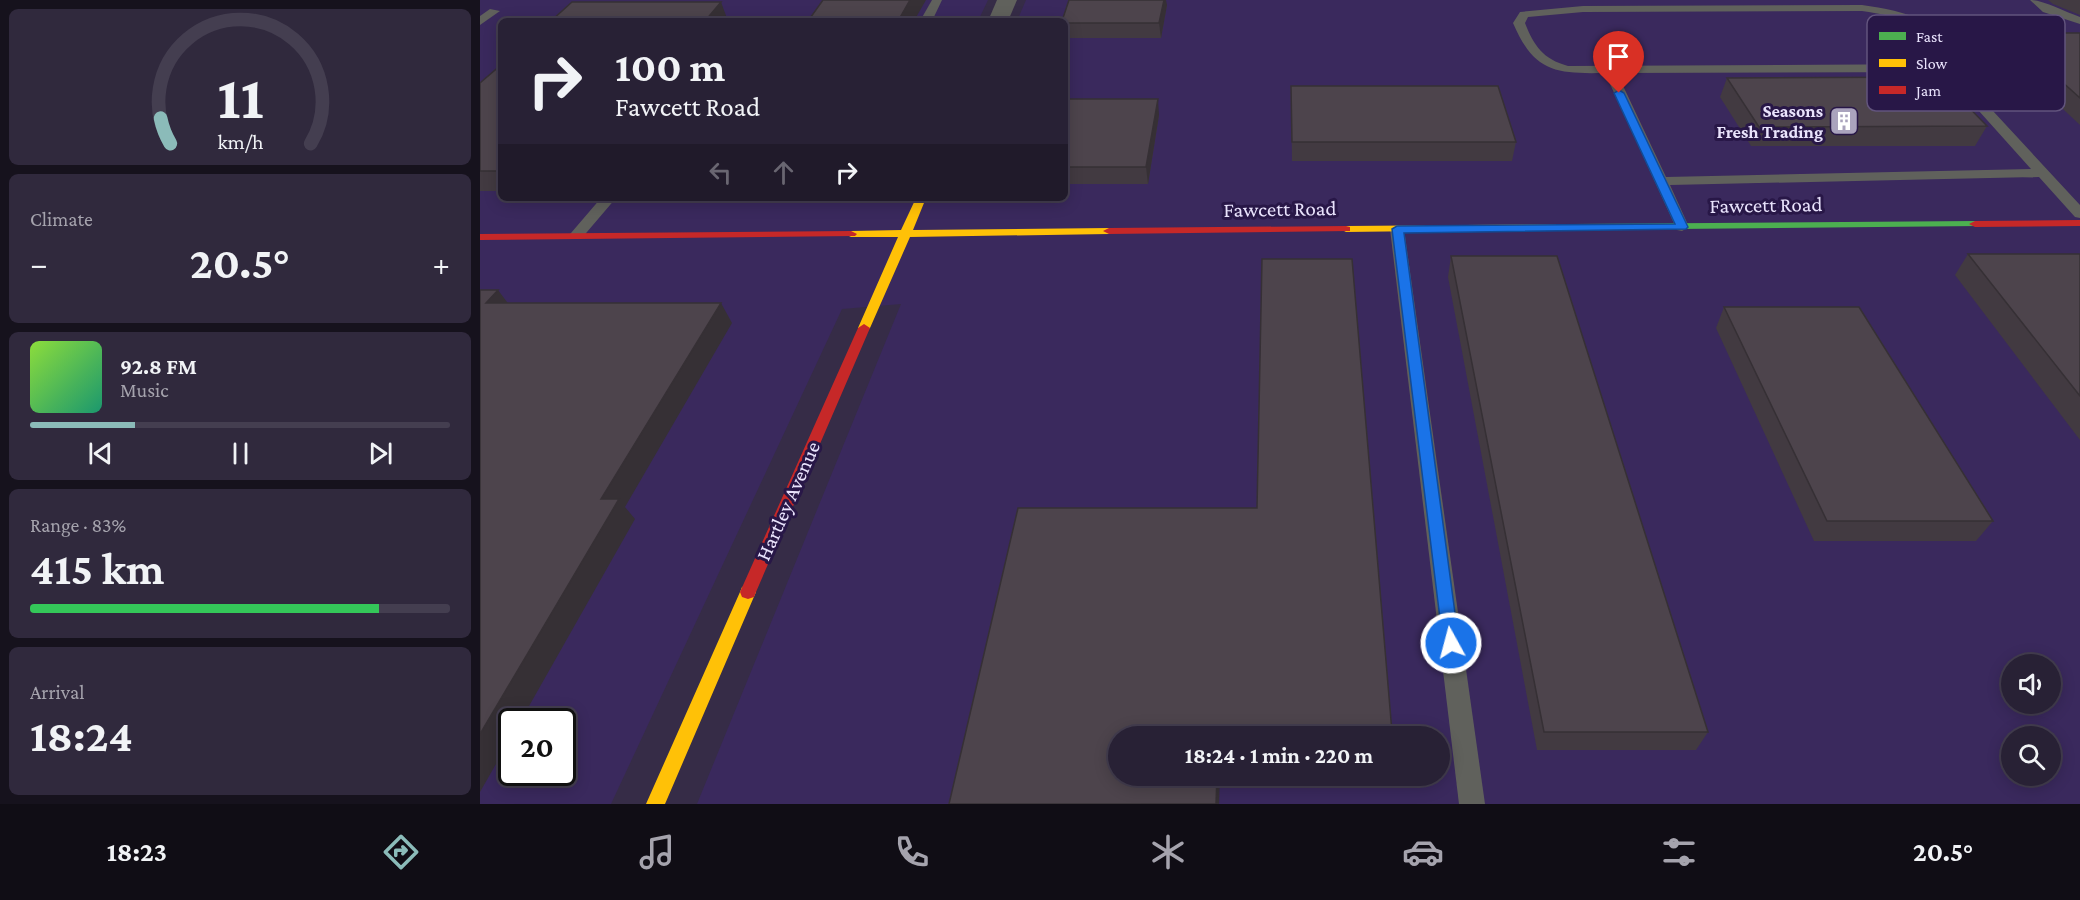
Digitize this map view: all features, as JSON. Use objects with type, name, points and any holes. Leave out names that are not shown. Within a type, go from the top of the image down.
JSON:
[{"type":"street","points":[[999,18],[1007,0]]},
{"type":"street","name":"Hartley Avenue","points":[[655,804],[920,201]]},
{"type":"street","name":"Fawcett Road","points":[[480,237],[2080,223]]},
{"type":"lane","points":[[928,18],[937,0]]},
{"type":"lane","points":[[2035,0],[2047,10],[2062,15]]},
{"type":"lane","points":[[1867,69],[1610,72],[1567,70],[1540,59],[1531,52],[1518,23],[1524,14],[1583,9],[1862,8],[1900,15]]},
{"type":"lane","points":[[480,22],[494,11]]},
{"type":"lane","points":[[2065,16],[2080,21]]},
{"type":"lane","points":[[1610,72],[1682,227]]},
{"type":"lane","points":[[1986,111],[2080,214]]},
{"type":"lane","points":[[1659,181],[2043,173]]},
{"type":"lane","points":[[576,236],[606,201]]},
{"type":"lane","points":[[1397,229],[1472,804]]},
{"type":"shaded area","points":[[480,0],[988,0],[979,18],[498,18],[498,201],[1068,201],[1068,18],[1018,18],[1026,0],[2080,0],[2080,804],[697,804],[901,304],[842,309],[611,804],[480,804]]},
{"type":"building","points":[[823,0],[910,0],[900,18],[810,18]]},
{"type":"building","points":[[1069,0],[1164,0],[1159,23],[1068,23],[1068,18],[1063,18]]},
{"type":"building","points":[[572,2],[721,2],[708,18],[554,18]]},
{"type":"building","points":[[2065,33],[2080,33],[2080,98],[2065,84]]},
{"type":"building","points":[[498,68],[498,171],[480,171],[480,83]]},
{"type":"building","points":[[1867,77],[1867,111],[1972,111],[1987,126],[1759,127],[1727,78]]},
{"type":"building","points":[[1291,86],[1498,86],[1516,142],[1292,142]]},
{"type":"building","points":[[1068,99],[1158,99],[1146,167],[1068,167]]},
{"type":"building","points":[[1968,254],[2080,254],[2080,396]]},
{"type":"building","points":[[1451,256],[1557,256],[1708,732],[1544,732]]},
{"type":"building","points":[[1262,259],[1352,259],[1391,726],[1108,726],[1108,786],[1217,786],[1216,804],[949,804],[1018,508],[1257,508]]},
{"type":"building","points":[[480,290],[498,290],[486,303],[721,303],[601,499],[619,499],[480,734]]},
{"type":"building","points":[[1724,307],[1859,307],[1993,521],[1827,521]]},
{"type":"traffic: fast","points":[[1573,227],[1975,224]]},
{"type":"traffic: slow","points":[[864,328],[920,201]]},
{"type":"traffic: slow","points":[[1346,229],[1573,227]]},
{"type":"traffic: slow","points":[[851,234],[1109,231]]},
{"type":"traffic: slow","points":[[655,804],[748,592]]},
{"type":"traffic: jam","points":[[1975,224],[2080,223]]},
{"type":"traffic: jam","points":[[1109,231],[1346,229]]},
{"type":"traffic: jam","points":[[480,237],[851,234]]},
{"type":"traffic: jam","points":[[748,592],[864,328]]},
{"type":"place","name":"Seasons Fresh Trading","points":[[1844,121]]},
{"type":"route","points":[[1451,643],[1397,229],[1682,227],[1619,93]]}]
